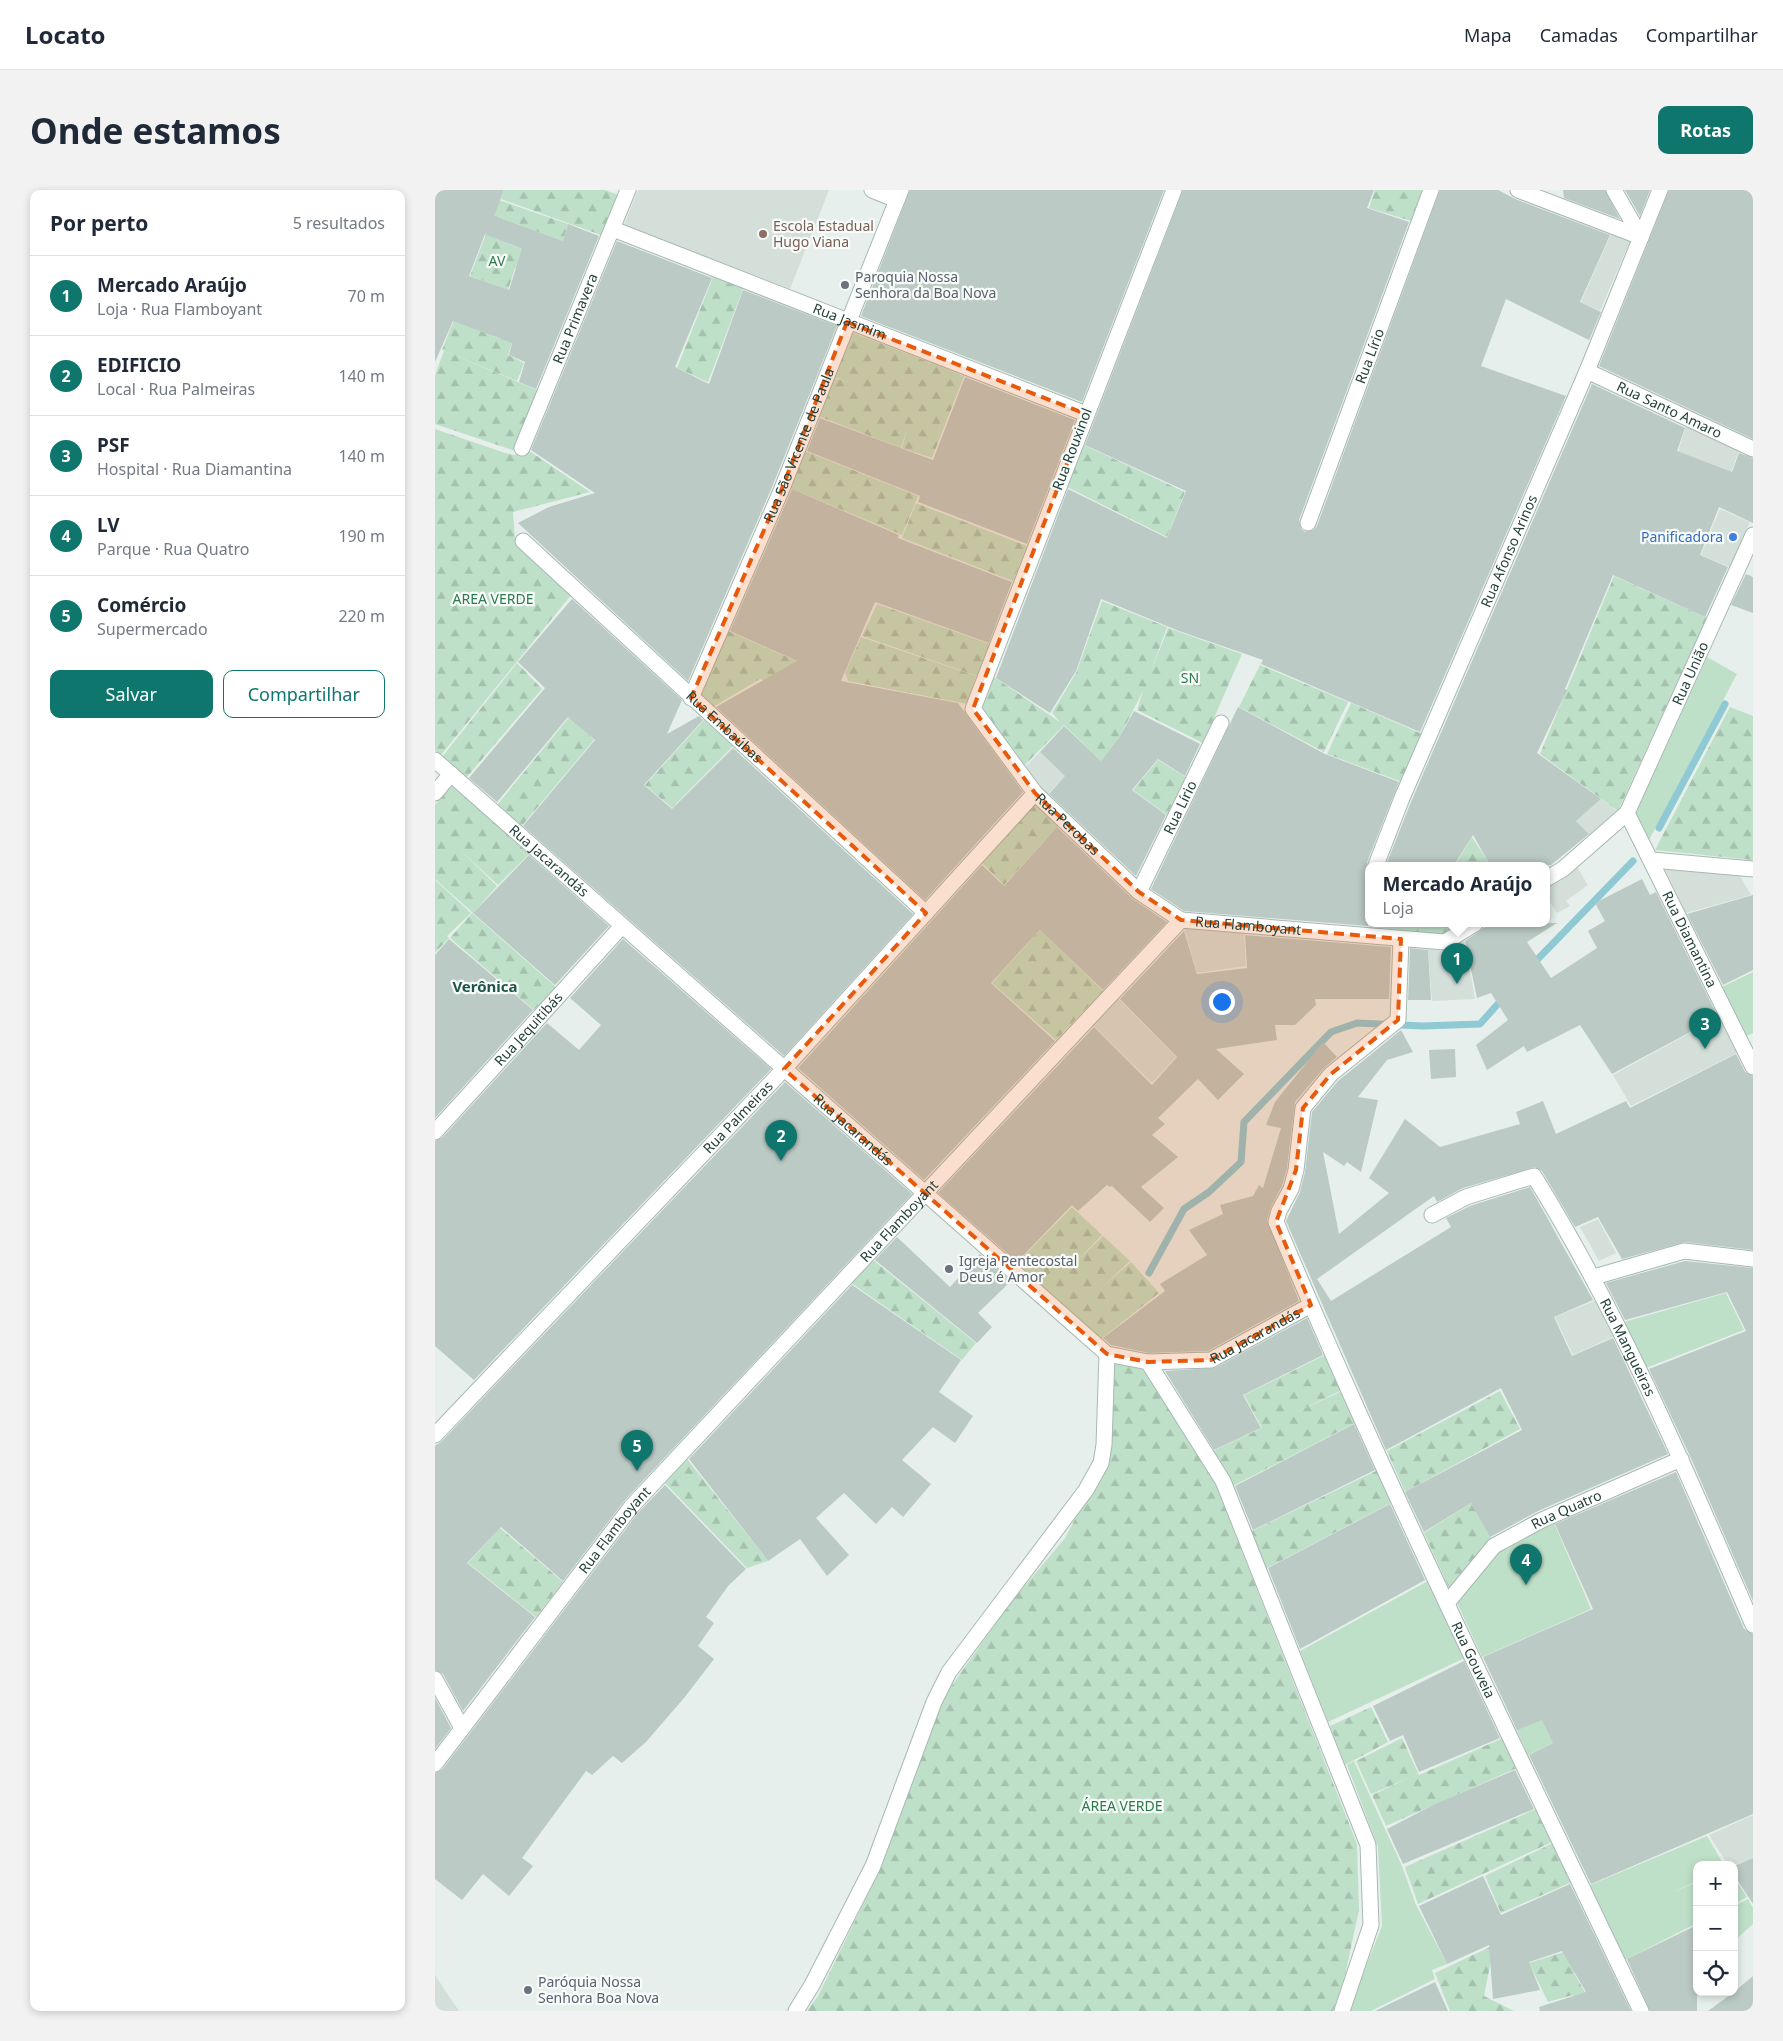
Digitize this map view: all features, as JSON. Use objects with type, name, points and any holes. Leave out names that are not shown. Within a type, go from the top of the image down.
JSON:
[{"type":"street","name":"Rua Primavera","points":[[522,448],[628,190]]},
{"type":"street","points":[[872,190],[899,195]]},
{"type":"street","name":"Rua Rouxinol","points":[[973,709],[1174,190]]},
{"type":"street","name":"Rua Lírio","points":[[1308,523],[1431,190]]},
{"type":"street","points":[[1518,190],[1641,236]]},
{"type":"street","points":[[1613,190],[1641,236]]},
{"type":"street","name":"Rua Afonso Arinos","points":[[1377,862],[1406,788],[1587,371],[1661,190]]},
{"type":"street","name":"Rua São Vicente de Paula","points":[[691,698],[781,491],[899,195]]},
{"type":"street","name":"Rua Jasmim","points":[[613,229],[1086,414]]},
{"type":"street","name":"Rua Santo Amaro","points":[[1587,371],[1753,449]]},
{"type":"street","name":"Rua União","points":[[1627,813],[1753,536]]},
{"type":"street","name":"Rua Embaúbas","points":[[523,541],[926,913]]},
{"type":"street","name":"Rua Perobas","points":[[973,709],[1035,793],[1139,892],[1181,920]]},
{"type":"street","name":"Rua Lírio","points":[[1139,892],[1221,722]]},
{"type":"street","name":"Rua Jacarandás","points":[[435,760],[1107,1354],[1148,1362],[1211,1360],[1311,1305]]},
{"type":"street","points":[[435,793],[451,774]]},
{"type":"street","name":"Rua Palmeiras","points":[[435,1435],[784,1069],[1035,793]]},
{"type":"street","points":[[1550,877],[1563,869],[1627,813]]},
{"type":"street","name":"Rua Diamantina","points":[[1627,813],[1652,860],[1753,1067]]},
{"type":"street","points":[[1652,860],[1753,869]]},
{"type":"street","name":"Rua Flamboyant","points":[[435,1764],[631,1507],[1181,920],[1445,942],[1469,927]]},
{"type":"street","name":"Rua Jequitibás","points":[[435,1132],[622,926]]},
{"type":"street","name":"Rua Gouveia","points":[[1401,939],[1399,1020],[1331,1074],[1303,1108],[1296,1170],[1291,1189],[1279,1211],[1277,1222],[1311,1305],[1447,1603],[1641,2011]]},
{"type":"street","name":"Rua Mangueiras","points":[[1432,1215],[1466,1197],[1534,1176],[1594,1277],[1681,1459],[1753,1625]]},
{"type":"street","points":[[1594,1277],[1684,1251],[1753,1259]]},
{"type":"street","points":[[796,2011],[813,1985],[873,1866],[934,1702],[949,1672],[1086,1490],[1101,1463],[1104,1445],[1107,1354]]},
{"type":"street","points":[[1148,1362],[1223,1482],[1368,1845],[1371,1925],[1342,2011]]},
{"type":"street","name":"Rua Quatro","points":[[1447,1603],[1494,1546],[1542,1520],[1681,1459]]},
{"type":"street","points":[[435,1679],[462,1728]]},
{"type":"highlighted area","points":[[847,322],[1086,414],[973,709],[1035,793],[1139,892],[1181,920],[1401,939],[1398,1020],[1331,1074],[1303,1108],[1296,1170],[1276,1222],[1311,1305],[1211,1360],[1148,1362],[1107,1354],[784,1069],[926,913],[691,698],[781,491]]},
{"type":"shaded area","points":[[638,190],[829,190],[790,289],[624,225]]},
{"type":"shaded area","points":[[1611,234],[1630,241],[1600,311],[1581,302]]},
{"type":"shaded area","points":[[1686,426],[1739,451],[1731,472],[1678,452]]},
{"type":"shaded area","points":[[1720,509],[1750,522],[1730,567],[1701,555]]},
{"type":"shaded area","points":[[1040,752],[1065,776],[1047,795],[1025,767]]},
{"type":"shaded area","points":[[1601,799],[1617,811],[1590,835],[1576,821]]},
{"type":"shaded area","points":[[1577,867],[1588,885],[1566,901],[1570,906],[1557,913],[1550,902],[1550,885]]},
{"type":"shaded area","points":[[1665,869],[1740,876],[1751,895],[1686,913]]},
{"type":"shaded area","points":[[1184,928],[1244,933],[1246,966],[1197,973]]},
{"type":"shaded area","points":[[1464,939],[1475,999],[1432,1001],[1428,949],[1445,951]]},
{"type":"shaded area","points":[[1118,998],[1176,1057],[1152,1083],[1093,1025]]},
{"type":"shaded area","points":[[1719,1017],[1737,1053],[1631,1106],[1613,1075]]},
{"type":"shaded area","points":[[1598,1219],[1616,1253],[1599,1261],[1580,1227]]},
{"type":"shaded area","points":[[1597,1300],[1615,1336],[1573,1355],[1555,1317]]},
{"type":"shaded area","points":[[1753,1815],[1753,1858],[1738,1864],[1738,1861],[1725,1861],[1709,1835]]},
{"type":"shaded area","points":[[435,1975],[459,2011],[435,2011]]},
{"type":"green space","points":[[504,190],[605,190],[618,195],[601,235],[501,199]]},
{"type":"green space","points":[[1375,190],[1423,190],[1411,221],[1369,208]]},
{"type":"green space","name":"AV","points":[[499,200],[568,224],[563,241],[502,219],[495,238],[526,251],[520,270],[515,268],[508,290],[470,276]]},
{"type":"green space","points":[[713,277],[743,289],[708,382],[677,368]]},
{"type":"green space","points":[[454,320],[500,339],[504,329],[515,333],[508,355],[524,363],[517,381],[442,350]]},
{"type":"green space","points":[[851,332],[929,362],[928,366],[930,362],[964,376],[932,458],[902,448],[908,426],[901,448],[818,416],[834,378],[848,382],[834,377]]},
{"type":"green space","points":[[444,351],[542,392],[518,452],[435,424],[435,375]]},
{"type":"green space","name":"AREA VERDE","points":[[435,429],[505,453],[514,455],[528,450],[590,492],[513,512],[515,540],[572,594],[441,755],[435,750]]},
{"type":"green space","points":[[1084,445],[1185,492],[1167,537],[1067,487]]},
{"type":"green space","points":[[805,451],[918,496],[902,535],[790,488]]},
{"type":"green space","points":[[916,503],[1027,546],[1013,581],[902,538]]},
{"type":"green space","points":[[1614,576],[1707,618],[1618,811],[1540,754]]},
{"type":"green space","name":"SN","points":[[1102,601],[1167,627],[1150,674],[1168,628],[1242,654],[1203,743],[1137,710],[1143,691],[1120,736],[1101,761],[1064,725],[1024,766],[982,708],[994,677],[1060,722],[1052,713],[1076,673]]},
{"type":"green space","points":[[877,604],[990,644],[977,676],[862,636]]},
{"type":"green space","points":[[728,631],[844,682],[836,704],[760,679],[713,707],[700,696]]},
{"type":"green space","points":[[861,637],[976,676],[967,704],[848,681],[845,673]]},
{"type":"green space","points":[[1707,657],[1737,674],[1649,840],[1636,813]]},
{"type":"green space","points":[[517,663],[542,689],[466,778],[442,757]]},
{"type":"green space","points":[[1260,665],[1348,702],[1324,752],[1239,707]]},
{"type":"green space","points":[[1351,703],[1422,734],[1402,782],[1327,754]]},
{"type":"green space","points":[[1730,707],[1753,716],[1753,860],[1655,850]]},
{"type":"green space","points":[[570,716],[594,740],[521,827],[497,805]]},
{"type":"green space","points":[[704,720],[733,746],[672,808],[645,785]]},
{"type":"green space","points":[[1158,760],[1186,777],[1167,815],[1133,790]]},
{"type":"green space","points":[[452,786],[529,854],[498,885],[461,851],[497,886],[473,913],[435,879],[435,805]]},
{"type":"green space","points":[[1035,804],[1058,826],[1004,885],[982,863]]},
{"type":"green space","points":[[1472,837],[1488,862],[1457,862]]},
{"type":"green space","points":[[435,880],[471,913],[447,936],[449,938],[435,953]]},
{"type":"green space","points":[[472,913],[556,987],[534,1010],[450,938]]},
{"type":"green space","points":[[1371,927],[1454,927],[1442,934]]},
{"type":"green space","points":[[1040,930],[1103,991],[1056,1040],[992,983]]},
{"type":"green space","points":[[1753,972],[1753,1033],[1746,1036],[1722,987]]},
{"type":"green space","points":[[1072,1207],[1102,1235],[1071,1267],[1103,1236],[1130,1261],[1102,1287],[1131,1262],[1159,1293],[1101,1339],[1016,1264]]},
{"type":"green space","points":[[873,1260],[976,1343],[962,1360],[851,1283]]},
{"type":"green space","points":[[1726,1293],[1744,1330],[1646,1368],[1624,1322]]},
{"type":"green space","points":[[1325,1355],[1342,1390],[1288,1416],[1342,1391],[1357,1422],[1233,1486],[1213,1451],[1262,1428],[1244,1395]]},
{"type":"green space","name":"ÁREA VERDE","points":[[1112,1360],[1147,1371],[1210,1470],[1357,1844],[1359,1910],[1344,1980],[1333,2011],[807,2011],[818,1996],[882,1866],[943,1698],[1008,1606],[1065,1538],[1106,1461]]},
{"type":"green space","points":[[1500,1391],[1520,1429],[1405,1492],[1387,1451]]},
{"type":"green space","points":[[687,1459],[768,1561],[747,1568],[665,1483]]},
{"type":"green space","points":[[1378,1470],[1393,1502],[1265,1569],[1252,1531]]},
{"type":"green space","points":[[1471,1503],[1491,1538],[1449,1588],[1424,1533]]},
{"type":"green space","points":[[1554,1523],[1591,1609],[1482,1657],[1457,1603],[1498,1552]]},
{"type":"green space","points":[[500,1528],[563,1582],[536,1617],[468,1563]]},
{"type":"green space","points":[[1428,1581],[1465,1658],[1328,1722],[1300,1651]]},
{"type":"green space","points":[[1627,1672],[1642,1700],[1528,1755],[1515,1726]]},
{"type":"green space","points":[[1371,1707],[1388,1742],[1345,1765],[1330,1726]]},
{"type":"green space","points":[[1402,1738],[1419,1775],[1503,1738],[1517,1768],[1386,1826],[1372,1795],[1409,1778],[1371,1794],[1356,1761]]},
{"type":"green space","points":[[1354,1761],[1402,1866],[1416,1905],[1447,1964],[1432,1970],[1435,1979],[1371,2011],[1348,2011],[1382,1926],[1378,1847],[1347,1765]]},
{"type":"green space","points":[[1536,1809],[1552,1842],[1418,1904],[1405,1867]]},
{"type":"green space","points":[[1707,1836],[1722,1861],[1693,1861],[1693,1883],[1671,1893],[1693,1884],[1693,1925],[1625,1960],[1590,1885]]},
{"type":"green space","points":[[1553,1843],[1572,1882],[1501,1913],[1485,1876]]},
{"type":"green space","points":[[1738,1883],[1747,1897],[1738,1902]]},
{"type":"green space","points":[[1748,1899],[1753,1908],[1753,1924],[1738,1937],[1738,1906],[1738,1904]]},
{"type":"green space","points":[[1494,1945],[1484,1996],[1514,2011],[1450,2011],[1435,1973]]},
{"type":"green space","points":[[1570,1950],[1580,1970],[1574,1973],[1594,2008],[1582,2011],[1573,1995],[1548,2002],[1529,1963]]},
{"type":"building","points":[[435,190],[504,190],[494,216],[563,241],[568,224],[599,236],[536,389],[519,382],[525,362],[509,355],[512,343],[453,321],[435,362]],"holes":[[[485,234],[522,249],[509,290],[469,276]]]},
{"type":"building","points":[[910,190],[1164,190],[1082,402],[861,316]]},
{"type":"building","points":[[1183,190],[1374,190],[1367,208],[1409,222],[1299,520],[1301,529],[1305,532],[1314,530],[1317,526],[1440,190],[1498,190],[1515,199],[1610,235],[1580,302],[1601,312],[1589,340],[1506,299],[1481,366],[1566,396],[1420,732],[1261,664],[1263,660],[1179,631],[1101,599],[1076,671],[1050,713],[996,678],[1068,489],[1167,538],[1186,491],[1085,445]]},
{"type":"building","points":[[1563,190],[1605,190],[1620,219],[1564,198]]},
{"type":"building","points":[[1625,190],[1650,190],[1640,216]]},
{"type":"building","points":[[1669,190],[1753,190],[1753,439],[1599,366]]},
{"type":"building","points":[[617,241],[712,278],[675,367],[709,384],[743,290],[837,326],[772,487],[688,681],[518,523],[549,507],[595,493],[531,450]]},
{"type":"building","points":[[965,377],[1075,420],[1027,544],[918,502],[920,496],[807,451],[820,418],[933,460]]},
{"type":"building","points":[[1592,384],[1685,428],[1677,451],[1732,472],[1739,453],[1753,458],[1753,523],[1719,507],[1700,555],[1728,567],[1705,617],[1613,575],[1565,689],[1567,690],[1537,753],[1601,799],[1576,821],[1589,834],[1551,865],[1550,862],[1488,862],[1473,835],[1456,862],[1387,862],[1411,802]]},
{"type":"building","points":[[792,489],[899,535],[898,538],[1012,582],[989,643],[875,602],[841,681],[958,703],[1023,792],[925,900],[716,707],[797,661],[730,631]]},
{"type":"building","points":[[1746,574],[1753,577],[1753,613],[1731,605]]},
{"type":"building","points":[[572,599],[682,700],[667,734],[699,716],[703,720],[644,785],[672,809],[733,748],[913,914],[784,1056],[523,826],[595,740],[568,717],[497,802],[469,778],[545,688],[518,662]]},
{"type":"building","points":[[1238,707],[1325,754],[1399,782],[1367,862],[1365,862],[1365,926],[1184,911],[1151,889]]},
{"type":"building","points":[[1134,711],[1200,744],[1185,776],[1158,759],[1132,790],[1166,815],[1136,876],[1049,794],[1065,776],[1040,752],[1064,726],[1101,761],[1120,736]]},
{"type":"building","points":[[1057,827],[1133,899],[1167,922],[1103,990],[1040,930],[1022,949],[991,983],[1055,1041],[924,1180],[798,1068],[982,865],[1004,886]]},
{"type":"building","points":[[529,855],[609,926],[555,985],[473,913]]},
{"type":"building","points":[[1642,879],[1650,895],[1656,892],[1718,1017],[1612,1074],[1580,1025],[1527,1052],[1524,1046],[1487,1070],[1476,1045],[1508,1020],[1491,993],[1477,998],[1465,941],[1485,927],[1550,927],[1550,923],[1557,923],[1527,942],[1551,978],[1597,948],[1588,931],[1605,921],[1595,903]]},
{"type":"building","points":[[1753,895],[1753,970],[1723,985],[1687,914]]},
{"type":"building","points":[[1184,931],[1197,974],[1247,968],[1245,935],[1391,947],[1389,999],[1315,999],[1316,1005],[1295,1025],[1275,1025],[1277,1040],[1216,1049],[1244,1074],[1218,1100],[1198,1079],[1158,1118],[1165,1124],[1152,1135],[1178,1157],[1141,1187],[1164,1208],[1150,1222],[1112,1186],[1107,1185],[1078,1211],[1072,1205],[1017,1262],[938,1193],[1094,1027],[1152,1085],[1177,1057],[1120,999]]},
{"type":"building","points":[[449,939],[533,1010],[435,1118],[435,955]]},
{"type":"building","points":[[623,939],[771,1069],[474,1380],[435,1346],[435,1141],[442,1138],[547,1023],[579,1050],[601,1025],[570,998]]},
{"type":"building","points":[[1410,948],[1428,950],[1431,1000],[1408,1000]]},
{"type":"building","points":[[1401,1030],[1413,1052],[1387,1060],[1358,1097],[1378,1100],[1361,1172],[1347,1162],[1344,1166],[1323,1152],[1339,1234],[1389,1193],[1369,1178],[1405,1119],[1440,1147],[1520,1124],[1516,1112],[1543,1101],[1556,1134],[1626,1101],[1630,1108],[1736,1054],[1745,1072],[1753,1076],[1753,1250],[1685,1242],[1622,1259],[1598,1217],[1575,1227],[1542,1171],[1535,1167],[1463,1188],[1437,1202],[1434,1196],[1317,1279],[1331,1301],[1451,1227],[1446,1218],[1470,1206],[1530,1187],[1593,1300],[1554,1317],[1572,1356],[1613,1338],[1668,1454],[1538,1511],[1490,1537],[1471,1503],[1424,1532],[1405,1492],[1522,1430],[1501,1388],[1386,1450],[1286,1221],[1300,1192],[1305,1172],[1312,1112],[1338,1081]]},
{"type":"building","points":[[1323,1042],[1337,1057],[1324,1068],[1295,1102],[1287,1168],[1282,1186],[1271,1207],[1267,1220],[1299,1301],[1208,1351],[1149,1353],[1111,1345],[1103,1338],[1165,1291],[1160,1284],[1207,1255],[1189,1230],[1223,1214],[1220,1205],[1253,1196],[1259,1185],[1263,1188],[1281,1128],[1266,1125],[1275,1102]]},
{"type":"building","points":[[1455,1049],[1456,1077],[1431,1079],[1429,1050]]},
{"type":"building","points":[[785,1082],[912,1194],[624,1501],[563,1581],[501,1527],[467,1563],[535,1617],[463,1711],[443,1674],[435,1670],[435,1446],[442,1441]]},
{"type":"building","points":[[897,1237],[950,1287],[980,1254],[1011,1281],[978,1313],[992,1327],[977,1343],[875,1260]]},
{"type":"building","points":[[1685,1261],[1753,1268],[1753,1601],[1690,1456],[1649,1369],[1746,1331],[1727,1292],[1625,1320],[1606,1283]]},
{"type":"building","points":[[852,1285],[961,1360],[939,1392],[973,1416],[955,1443],[933,1427],[902,1460],[931,1484],[903,1517],[892,1507],[876,1524],[844,1493],[816,1518],[849,1555],[827,1576],[800,1539],[768,1561],[689,1459]]},
{"type":"building","points":[[1307,1318],[1323,1355],[1243,1395],[1261,1428],[1214,1450],[1165,1371],[1215,1368]]},
{"type":"building","points":[[1354,1424],[1375,1470],[1253,1530],[1235,1486]]},
{"type":"building","points":[[1676,1472],[1744,1629],[1753,1634],[1753,1814],[1591,1884],[1529,1755],[1553,1743],[1542,1720],[1517,1730],[1483,1657],[1593,1609],[1555,1524]]},
{"type":"building","points":[[665,1485],[746,1569],[728,1586],[706,1617],[714,1623],[698,1646],[714,1659],[684,1698],[646,1742],[622,1763],[613,1756],[592,1775],[586,1771],[522,1858],[533,1866],[509,1896],[483,1874],[462,1900],[435,1879],[435,1773],[442,1770],[638,1513]]},
{"type":"building","points":[[1390,1504],[1425,1580],[1300,1649],[1268,1568]]},
{"type":"building","points":[[1464,1661],[1500,1738],[1419,1772],[1403,1735],[1390,1741],[1373,1706]]},
{"type":"building","points":[[435,1698],[451,1728],[435,1749]]},
{"type":"building","points":[[1515,1770],[1534,1809],[1403,1864],[1387,1829],[1435,1804]]},
{"type":"building","points":[[1753,1858],[1753,1904],[1738,1881],[1738,1864]]},
{"type":"building","points":[[1483,1876],[1501,1915],[1570,1884],[1631,2011],[1540,2011],[1539,2007],[1586,1992],[1562,1951],[1529,1962],[1540,1990],[1493,1999],[1489,1945],[1447,1964],[1419,1906]]},
{"type":"building","points":[[1693,1927],[1693,1996],[1697,1996],[1697,2011],[1650,2011],[1627,1959]]},
{"type":"building","points":[[1753,1976],[1753,2011],[1708,2011],[1729,1996],[1738,1996],[1738,1989]]},
{"type":"building","points":[[1435,1982],[1448,2011],[1375,2011]]},
{"type":"waterway","points":[[1659,828],[1725,704]]},
{"type":"waterway","points":[[1533,964],[1633,861]]},
{"type":"waterway","points":[[1149,1273],[1184,1209],[1209,1192],[1241,1162],[1244,1122],[1331,1032],[1357,1023],[1423,1026],[1480,1024],[1504,997]]},
{"type":"place","name":"Escola Estadual Hugo Viana","points":[[763,234]]},
{"type":"place","name":"Paroquia Nossa Senhora da Boa Nova","points":[[845,285]]},
{"type":"place","name":"Panificadora","points":[[1733,537]]},
{"type":"place","name":"Mercado Araújo","points":[[1457,984]]},
{"type":"place","name":"PSF","points":[[1705,1049]]},
{"type":"place","name":"EDIFICIO","points":[[781,1161]]},
{"type":"place","name":"Igreja Pentecostal Deus é Amor","points":[[949,1269]]},
{"type":"place","name":"Comércio","points":[[637,1471]]},
{"type":"place","name":"LV","points":[[1526,1585]]},
{"type":"place","name":"Paróquia Nossa Senhora Boa Nova","points":[[528,1990]]},
{"type":"district","name":"Verônica","points":[[485,987]]}]
